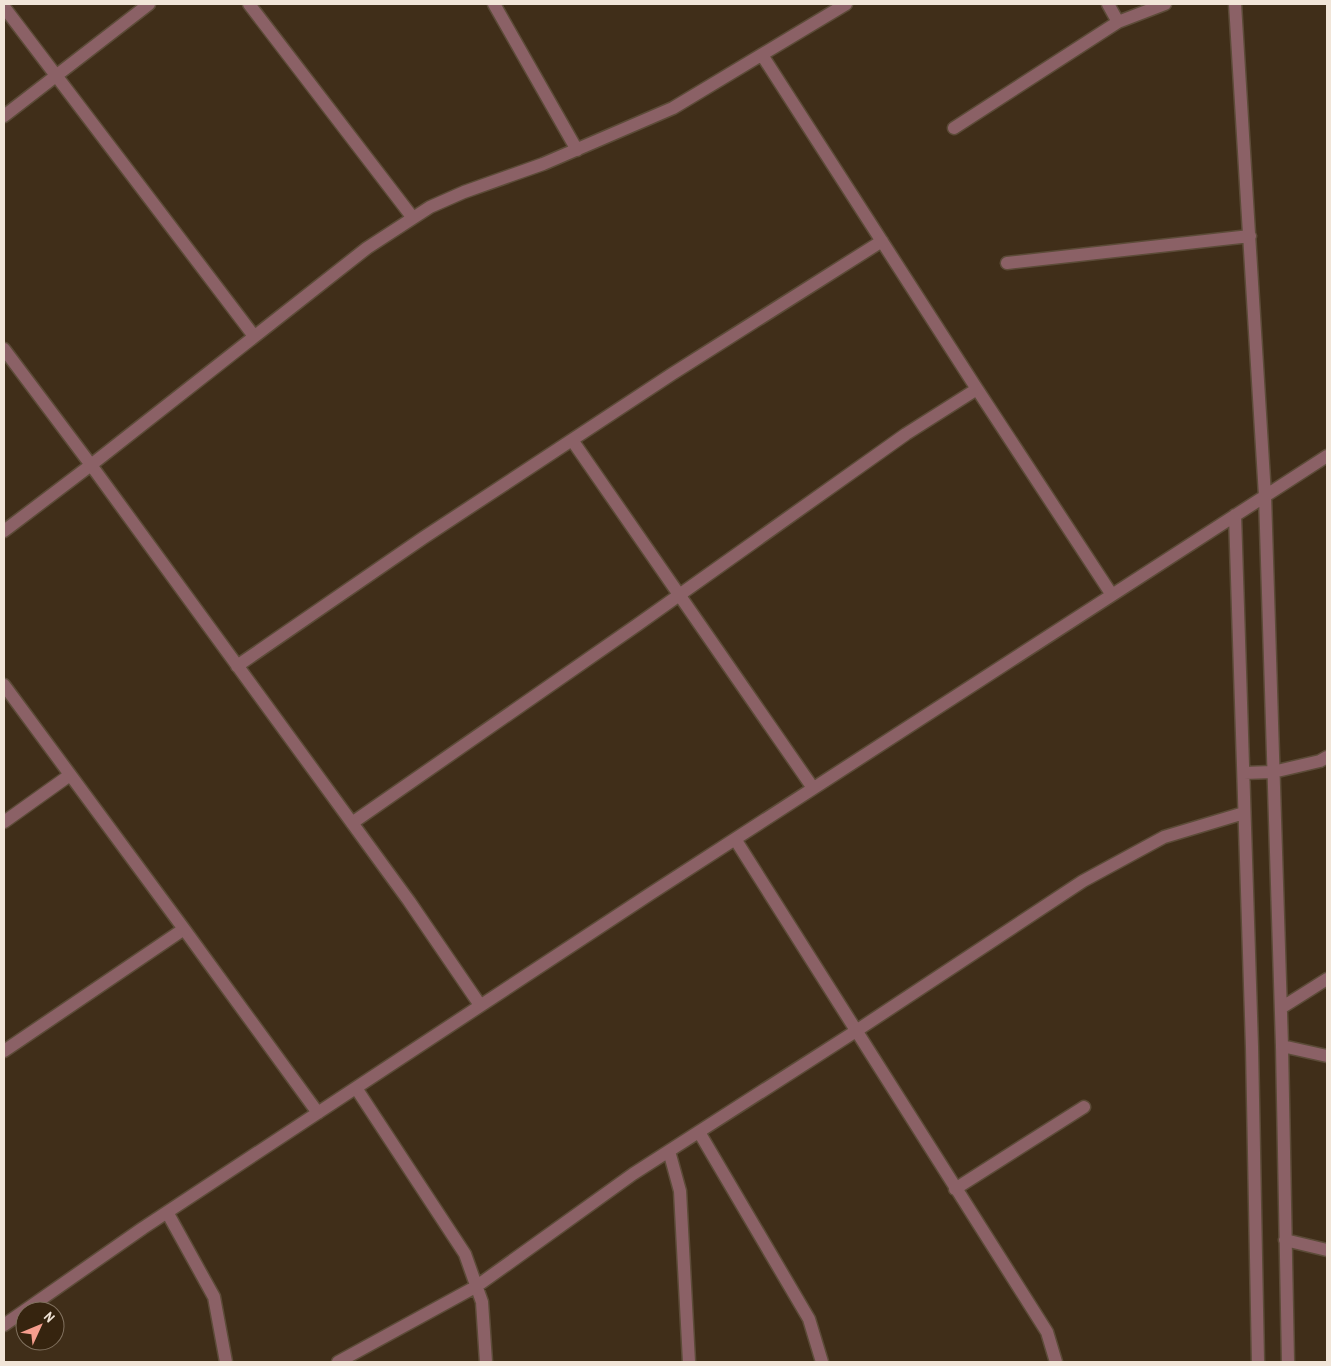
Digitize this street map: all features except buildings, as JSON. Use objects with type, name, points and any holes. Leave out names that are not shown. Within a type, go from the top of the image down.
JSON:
[{"type":"street","points":[[4,116],[149,4]]},
{"type":"street","points":[[249,4],[413,218]]},
{"type":"street","points":[[494,4],[577,150]]},
{"type":"street","points":[[4,531],[367,248],[430,207],[464,192],[543,164],[673,108],[846,4]]},
{"type":"street","points":[[1108,4],[1118,22]]},
{"type":"street","points":[[954,128],[1118,22],[1165,4]]},
{"type":"street","points":[[1235,4],[1265,496],[1281,1008],[1288,1362]]},
{"type":"street","points":[[4,7],[254,336]]},
{"type":"street","points":[[762,55],[1112,595]]},
{"type":"street","points":[[1007,263],[1250,236]]},
{"type":"street","points":[[238,666],[423,538],[672,374],[882,241]]},
{"type":"street","points":[[4,349],[91,465],[409,901],[480,1006]]},
{"type":"street","points":[[352,823],[680,595],[906,434],[977,389]]},
{"type":"street","points":[[572,440],[813,788]]},
{"type":"street","points":[[4,1324],[167,1212],[480,1006],[1327,456]]},
{"type":"street","points":[[1235,515],[1252,1056],[1258,1362]]},
{"type":"street","points":[[4,685],[318,1113]]},
{"type":"street","points":[[1244,773],[1273,772],[1320,761],[1327,757]]},
{"type":"street","points":[[4,822],[70,775]]},
{"type":"street","points":[[338,1362],[477,1286],[633,1174],[856,1031],[1083,881],[1164,837],[1244,813]]},
{"type":"street","points":[[735,839],[1046,1332],[1056,1362]]},
{"type":"street","points":[[4,1051],[184,929]]},
{"type":"street","points":[[1281,1008],[1327,979]]},
{"type":"street","points":[[1282,1046],[1327,1056]]},
{"type":"street","points":[[356,1088],[465,1254],[482,1302],[486,1362]]},
{"type":"street","points":[[955,1190],[1084,1108]]},
{"type":"street","points":[[699,1132],[809,1319],[822,1362]]},
{"type":"street","points":[[669,1151],[680,1191],[689,1362]]},
{"type":"street","points":[[167,1212],[214,1297],[226,1362]]},
{"type":"street","points":[[1285,1240],[1327,1250]]}]
